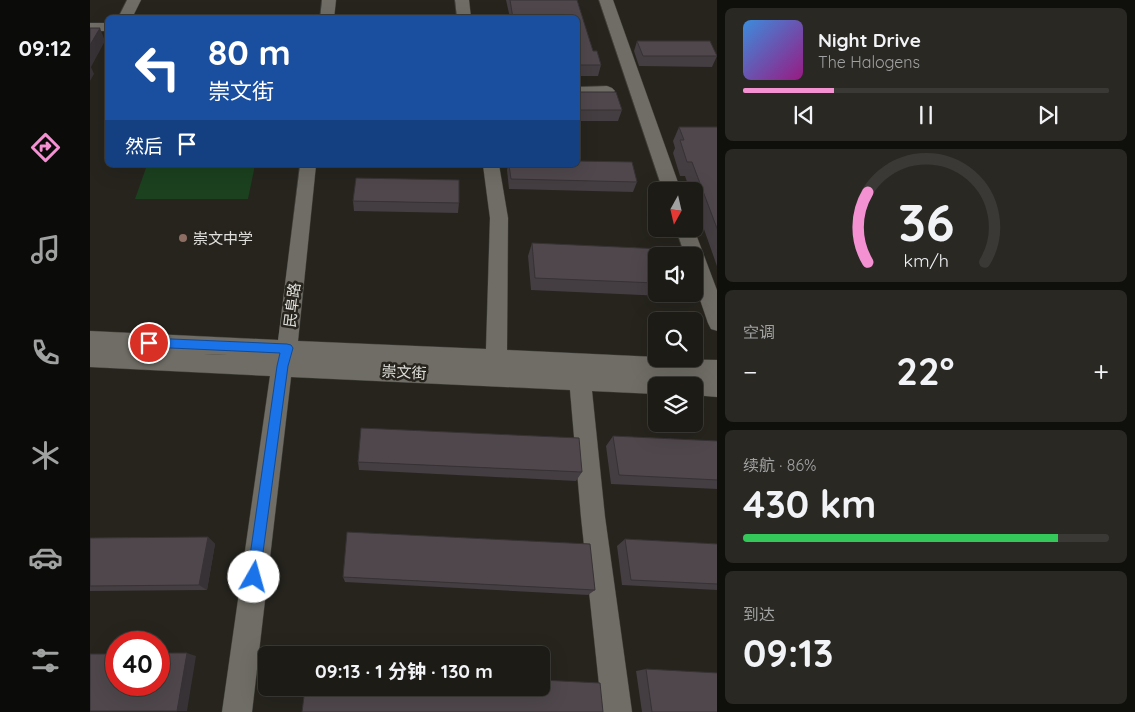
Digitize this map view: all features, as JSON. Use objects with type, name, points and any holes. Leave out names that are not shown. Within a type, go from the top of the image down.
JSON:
[{"type":"street","points":[[126,15],[134,0]]},
{"type":"street","points":[[327,15],[329,0]]},
{"type":"street","points":[[462,0],[464,15]]},
{"type":"street","points":[[606,0],[669,182]]},
{"type":"street","points":[[90,27],[105,27]]},
{"type":"street","points":[[580,91],[607,91]]},
{"type":"street","name":"民阜路","points":[[237,712],[285,357],[308,167]]},
{"type":"street","points":[[491,167],[499,218],[496,368]]},
{"type":"street","points":[[688,238],[717,320]]},
{"type":"street","name":"崇文街","points":[[90,340],[285,357],[496,368],[717,369]]},
{"type":"street","name":"崇文街","points":[[90,358],[285,357]]},
{"type":"street","name":"崇文街","points":[[496,368],[580,380],[717,387]]},
{"type":"street","points":[[580,380],[593,516],[617,712]]},
{"type":"green space","points":[[146,167],[255,167],[248,199],[135,199]]},
{"type":"building","points":[[510,0],[577,0],[593,51],[597,51],[601,65],[580,65],[580,15],[512,15]]},
{"type":"building","points":[[90,28],[100,28],[90,45]]},
{"type":"building","points":[[637,41],[710,41],[717,56],[643,56]]},
{"type":"building","points":[[580,92],[616,92],[622,110],[580,110]]},
{"type":"building","points":[[679,127],[717,127],[717,228],[703,191],[703,182],[700,182],[692,162],[687,162],[680,140],[684,140]]},
{"type":"building","points":[[580,161],[632,162],[637,182],[511,179],[509,167],[580,167]]},
{"type":"building","points":[[356,178],[459,180],[459,203],[353,201]]},
{"type":"building","points":[[532,243],[648,248],[648,283],[535,278]]},
{"type":"building","points":[[361,428],[579,438],[582,472],[358,462]]},
{"type":"building","points":[[613,436],[717,441],[717,480],[619,475]]},
{"type":"building","points":[[347,532],[590,544],[595,590],[343,577]]},
{"type":"building","points":[[208,537],[199,585],[90,586],[90,538]]},
{"type":"building","points":[[625,539],[717,544],[717,584],[631,580]]},
{"type":"building","points":[[170,653],[187,653],[177,711],[90,711],[90,654],[105,654],[105,696],[170,696]]},
{"type":"building","points":[[646,669],[717,673],[717,712],[652,712]]},
{"type":"building","points":[[550,680],[600,683],[603,712],[302,712],[304,696],[550,696]]},
{"type":"place","name":"崇文中学","points":[[183,238]]},
{"type":"route","points":[[149,343],[287,348],[282,366],[254,577]]}]
